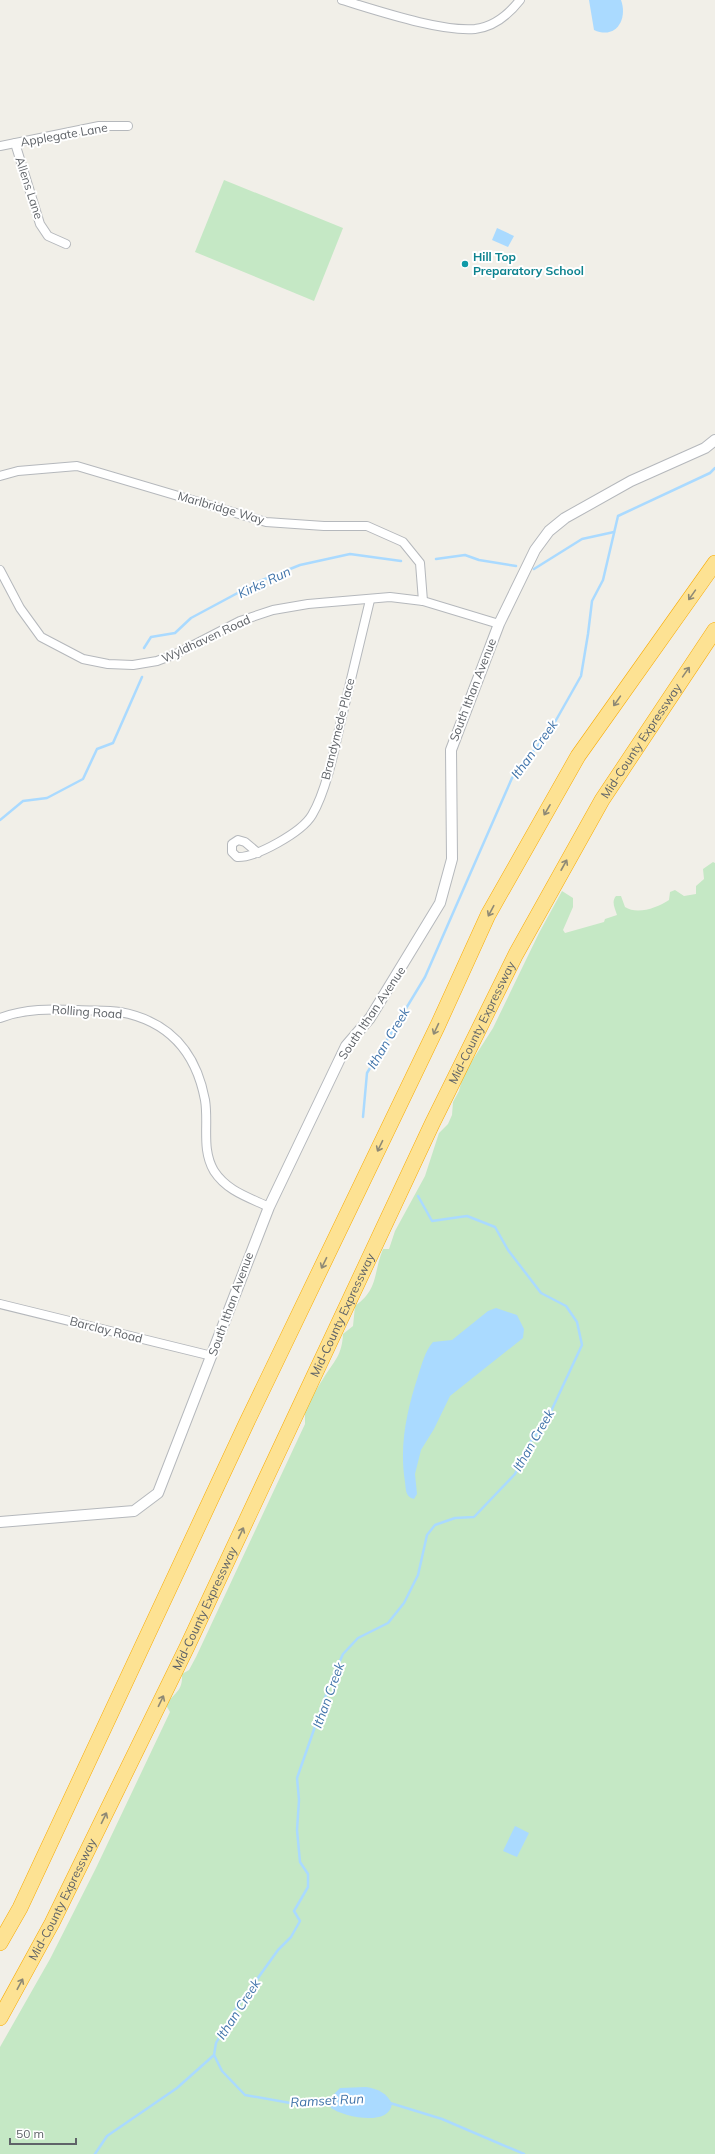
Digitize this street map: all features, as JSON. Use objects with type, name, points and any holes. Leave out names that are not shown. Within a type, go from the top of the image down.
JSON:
[{"type":"highway","points":[[0,1944],[20,1908],[239,1438],[421,1060],[488,915],[578,756],[715,563]]},
{"type":"highway","name":"Mid-County Expressway","points":[[0,2018],[52,1923],[187,1647],[432,1124],[516,954],[566,860],[606,794],[715,630]]},
{"type":"street","points":[[342,0],[447,27],[475,29],[500,20],[520,0]]},
{"type":"street","name":"Applegate Lane","points":[[0,146],[98,126],[128,126]]},
{"type":"street","name":"Allens Lane","points":[[15,143],[40,224],[48,236],[66,244]]},
{"type":"street","name":"South Ithan Avenue","points":[[0,1522],[134,1510],[158,1493],[269,1207],[346,1046],[370,1018],[440,903],[452,859],[450,750],[499,624],[535,550],[549,531],[565,518],[631,481],[705,448],[715,440]]},
{"type":"street","name":"Marlbridge Way","points":[[0,476],[18,471],[77,466],[266,522],[324,526],[367,526],[403,542],[420,564],[423,601]]},
{"type":"street","name":"Wyldhaven Road","points":[[0,570],[20,608],[41,637],[83,659],[108,664],[133,665],[156,661],[178,653],[240,621],[273,610],[308,604],[370,600],[390,597],[423,601],[499,624]]},
{"type":"street","name":"Brandymede Place","points":[[258,853],[282,841],[312,816],[330,768],[370,600]]},
{"type":"street","name":"Rolling Road","points":[[0,1018],[39,1009],[119,1012],[145,1018],[166,1030],[182,1046],[193,1062],[198,1076],[205,1100],[206,1151],[213,1169],[221,1181],[232,1191],[269,1207]]},
{"type":"street","name":"Barclay Road","points":[[0,1304],[212,1356]]},
{"type":"green space","points":[[224,180],[343,228],[314,301],[195,252]]},
{"type":"green space","points":[[713,862],[715,863],[715,2154],[0,2154],[0,2047],[50,1959],[96,1868],[170,1712],[166,1705],[181,1685],[182,1674],[189,1670],[196,1657],[305,1424],[305,1405],[313,1396],[337,1358],[341,1348],[343,1334],[353,1326],[355,1306],[363,1300],[372,1287],[383,1249],[389,1249],[395,1231],[425,1176],[439,1133],[448,1124],[452,1115],[453,1102],[459,1091],[463,1075],[493,1028],[539,933],[562,891],[573,898],[573,907],[563,930],[565,933],[604,922],[605,919],[617,915],[614,907],[616,896],[621,896],[625,907],[635,910],[647,910],[669,900],[670,892],[675,890],[684,896],[696,894],[696,886],[704,879],[703,869]]},
{"type":"water","points":[[589,0],[621,0],[623,14],[618,26],[614,30],[602,32],[594,30]]},
{"type":"water","points":[[497,228],[514,236],[508,247],[492,240]]},
{"type":"water","points":[[496,1308],[517,1315],[524,1329],[523,1338],[450,1396],[434,1429],[421,1450],[415,1474],[417,1494],[414,1499],[411,1498],[406,1492],[403,1468],[405,1428],[410,1402],[422,1362],[433,1342],[452,1340],[488,1311]]},
{"type":"water","points":[[515,1826],[529,1833],[517,1857],[503,1851]]},
{"type":"water","points":[[366,2087],[378,2090],[385,2094],[390,2100],[392,2104],[389,2111],[383,2116],[375,2118],[355,2117],[331,2108],[330,2098],[340,2088]]},
{"type":"waterway","name":"Ithan Creek","points":[[363,1117],[367,1073],[425,977],[512,778],[551,729],[581,676],[592,601],[603,580],[618,516],[710,473],[715,468]]},
{"type":"waterway","name":"Kirks Run","points":[[534,569],[582,539],[614,532]]},
{"type":"waterway","name":"Kirks Run","points":[[144,648],[151,637],[175,633],[191,618],[260,581],[300,565],[350,554],[401,561]]},
{"type":"waterway","name":"Kirks Run","points":[[436,559],[465,555],[479,560],[516,566]]},
{"type":"waterway","name":"Kirks Run","points":[[0,820],[23,801],[47,798],[83,779],[97,749],[113,743],[142,677]]},
{"type":"waterway","name":"Ithan Creek","points":[[95,2154],[107,2136],[177,2088],[214,2055],[216,2043],[235,2010],[278,1950],[291,1937],[300,1921],[294,1911],[308,1887],[308,1874],[300,1862],[297,1830],[299,1800],[297,1778],[331,1681],[343,1654],[358,1638],[388,1623],[404,1603],[418,1575],[427,1535],[435,1525],[455,1518],[474,1517],[515,1474],[531,1441],[546,1422],[582,1345],[577,1322],[566,1306],[541,1293],[508,1250],[495,1227],[467,1216],[432,1221],[418,1196]]},
{"type":"waterway","name":"Ramset Run","points":[[214,2055],[222,2071],[245,2095],[296,2104],[332,2101]]},
{"type":"waterway","name":"Ramset Run","points":[[390,2103],[442,2119],[524,2154]]},
{"type":"place","name":"Hill Top Preparatory School","points":[[465,264]]}]
